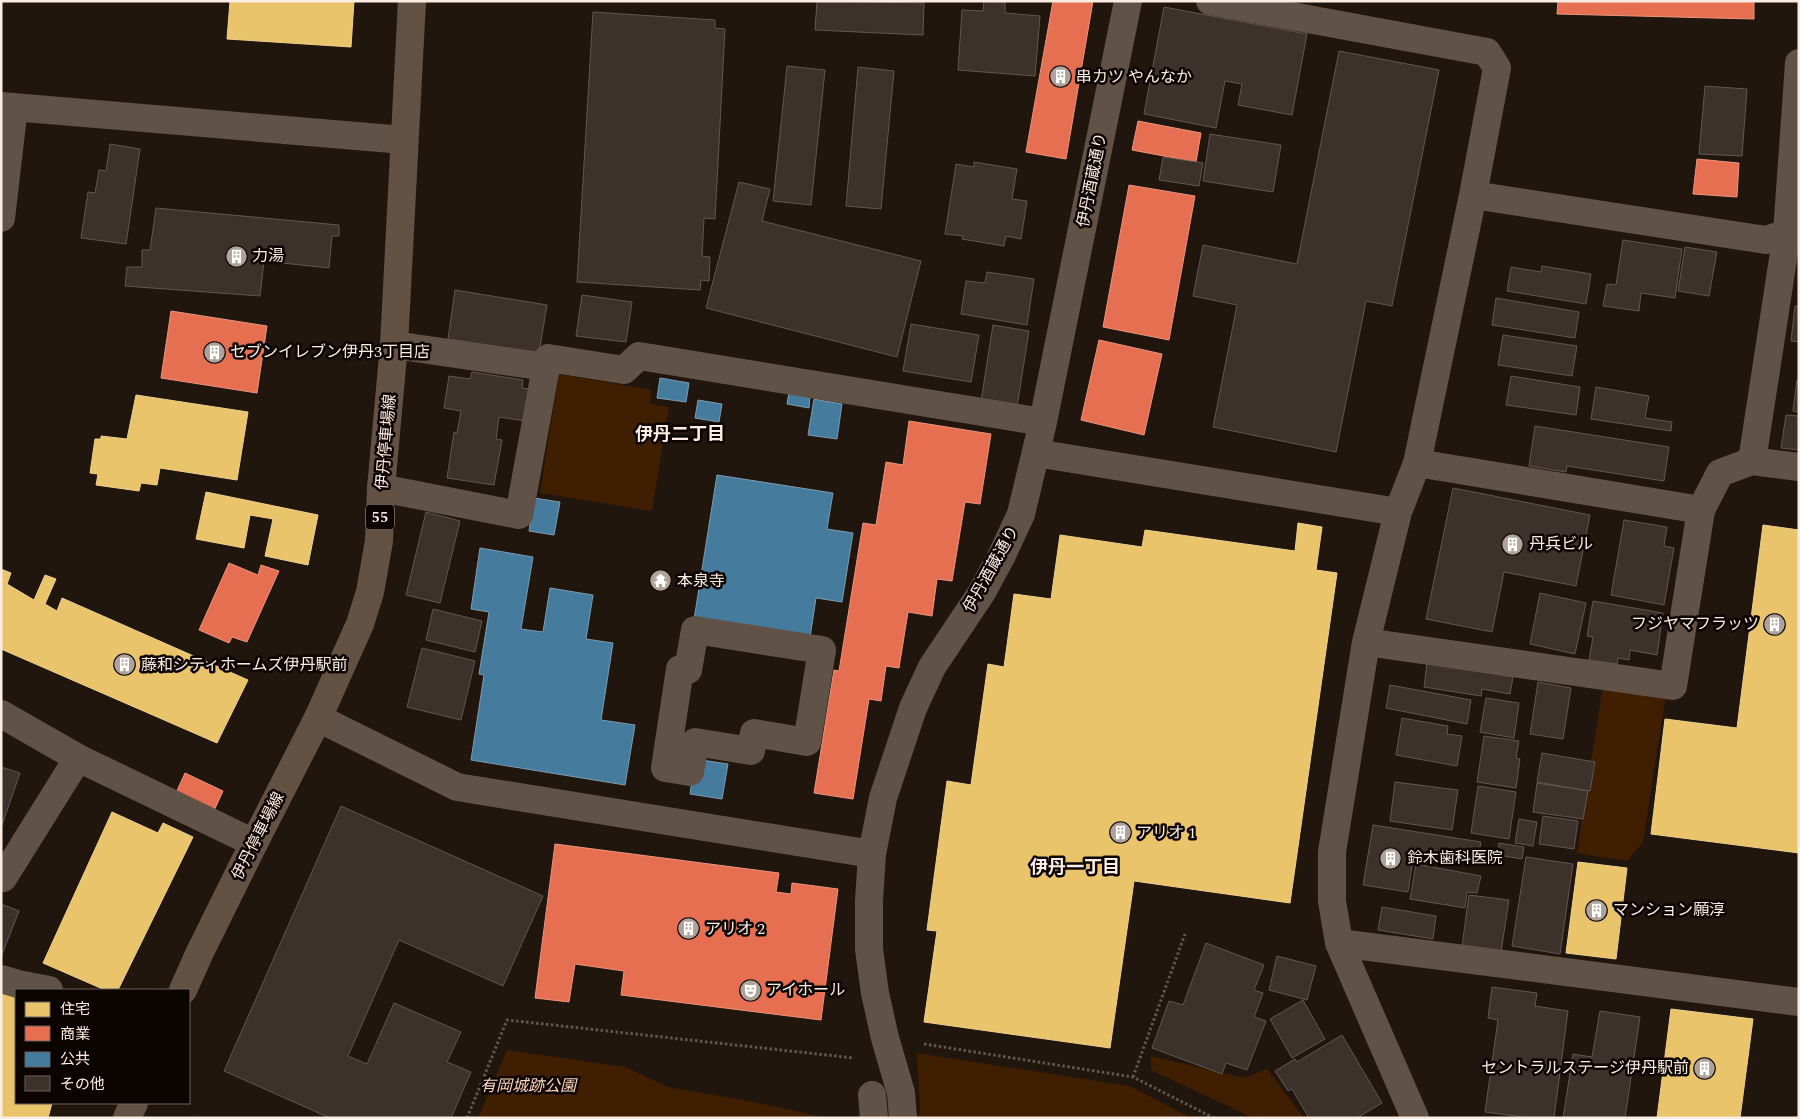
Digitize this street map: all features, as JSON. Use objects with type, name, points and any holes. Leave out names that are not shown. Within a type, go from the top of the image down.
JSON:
[{"type":"main road","name":"伊丹停車場線","points":[[183,989],[254,843],[318,718],[360,624],[370,592],[379,541],[381,488],[394,345],[412,1]]},
{"type":"main road","points":[[127,1118],[134,1104]]},
{"type":"street","name":"伊丹酒蔵通り","points":[[903,1118],[901,1093],[885,1038],[875,993],[869,948],[872,854],[883,798],[913,708],[932,667],[982,592],[1021,514],[1043,422],[1128,1]]},
{"type":"street","points":[[1210,1],[1487,52],[1497,68],[1417,463],[1398,512],[1366,642],[1332,852],[1332,902],[1339,944],[1416,1118]]},
{"type":"street","points":[[1752,461],[1793,234],[1799,63]]},
{"type":"street","points":[[1,218],[7,106],[404,140]]},
{"type":"street","points":[[1473,194],[1766,240],[1793,234]]},
{"type":"street","points":[[394,345],[546,367]]},
{"type":"street","points":[[381,488],[520,515],[548,358],[624,370],[639,356],[1043,422]]},
{"type":"street","points":[[1036,453],[1398,512]]},
{"type":"street","points":[[1366,642],[1673,686],[1701,510],[1720,473],[1752,461],[1799,467]]},
{"type":"street","points":[[1417,463],[1701,510]]},
{"type":"street","points":[[695,630],[822,650],[807,742],[754,733],[751,751],[695,742],[690,772],[665,768],[680,669],[688,670],[695,630]]},
{"type":"street","points":[[1,714],[78,758],[254,843]]},
{"type":"street","points":[[318,718],[457,787],[872,854]]},
{"type":"street","points":[[1,877],[4,878],[78,758]]},
{"type":"street","points":[[1339,944],[1799,1002]]},
{"type":"street","points":[[1,979],[44,989]]},
{"type":"path","points":[[1133,1077],[1185,934]]},
{"type":"path","points":[[467,1118],[507,1020],[858,1058]]},
{"type":"path","points":[[885,1038],[1133,1077],[1214,1118]]},
{"type":"green space","points":[[559,374],[652,390],[650,404],[669,407],[652,511],[540,493]]},
{"type":"green space","points":[[1603,685],[1666,694],[1643,842],[1627,861],[1577,853]]},
{"type":"green space","name":"有岡城跡公園","points":[[507,1050],[625,1067],[668,1087],[754,1102],[827,1118],[478,1118]]},
{"type":"green space","points":[[917,1053],[1130,1086],[1191,1118],[919,1118]]},
{"type":"green space","points":[[1151,1056],[1244,1078],[1267,1069],[1304,1118],[1253,1118],[1151,1070]]},
{"type":"building: 住宅","points":[[230,1],[354,1],[351,47],[227,39]]},
{"type":"building: 住宅","points":[[136,395],[248,412],[237,480],[160,468],[157,485],[141,483],[139,491],[96,485],[98,474],[90,473],[95,439],[101,439],[101,436],[127,439]]},
{"type":"building: 住宅","points":[[206,492],[318,515],[308,565],[265,556],[273,519],[250,515],[244,548],[196,539]]},
{"type":"building: 住宅","name":"アリオ 1","points":[[1298,523],[1322,527],[1316,570],[1337,573],[1290,903],[1134,881],[1110,1048],[924,1022],[937,931],[927,930],[947,781],[971,785],[988,664],[1004,667],[1014,594],[1051,599],[1060,535],[1142,547],[1145,530],[1295,551]]},
{"type":"building: 住宅","name":"フジヤマフラッツ","points":[[1763,525],[1799,530],[1799,853],[1651,834],[1665,719],[1737,728]]},
{"type":"building: 住宅","name":"藤和シティホームズ伊丹駅前","points":[[1,569],[11,573],[7,584],[34,600],[45,575],[56,579],[45,604],[57,611],[62,598],[248,680],[217,743],[1,649]]},
{"type":"building: 住宅","points":[[112,812],[158,833],[163,823],[193,837],[118,989],[103,989],[43,963]]},
{"type":"building: 住宅","name":"マンション願淳","points":[[1578,862],[1627,868],[1616,959],[1566,953]]},
{"type":"building: 住宅","points":[[1,985],[15,990],[15,1104],[52,1104],[48,1118],[1,1118]]},
{"type":"building: 住宅","name":"セントラルステージ伊丹駅前","points":[[1671,1009],[1753,1019],[1740,1118],[1657,1118]]},
{"type":"building: 商業","name":"串カツ やんなか","points":[[1053,1],[1093,1],[1066,159],[1026,152]]},
{"type":"building: 商業","points":[[1558,1],[1754,1],[1754,19],[1557,14]]},
{"type":"building: 商業","points":[[1138,121],[1201,133],[1196,162],[1132,150]]},
{"type":"building: 商業","points":[[1697,159],[1739,163],[1737,197],[1693,194]]},
{"type":"building: 商業","points":[[1129,185],[1195,196],[1169,340],[1103,327]]},
{"type":"building: 商業","name":"セブンイレブン伊丹3丁目店","points":[[171,311],[267,326],[257,393],[161,378]]},
{"type":"building: 商業","points":[[1099,340],[1162,354],[1144,435],[1081,420]]},
{"type":"building: 商業","points":[[909,421],[991,434],[980,504],[965,502],[952,581],[937,579],[932,616],[908,612],[899,668],[886,666],[881,701],[869,699],[853,799],[814,793],[834,670],[839,671],[863,523],[876,525],[886,462],[903,465]]},
{"type":"building: 商業","points":[[229,563],[258,575],[261,565],[279,571],[247,642],[232,637],[229,643],[199,630]]},
{"type":"building: 商業","points":[[185,773],[223,791],[213,813],[175,795]]},
{"type":"building: 商業","name":"アリオ 2","points":[[555,844],[779,873],[776,892],[791,894],[792,883],[838,889],[821,1020],[621,995],[624,971],[575,964],[569,1002],[535,998]]},
{"type":"building: 公共","points":[[660,378],[689,383],[686,402],[657,398]]},
{"type":"building: 公共","points":[[789,392],[810,396],[809,408],[787,404]]},
{"type":"building: 公共","points":[[814,399],[842,404],[837,439],[808,435]]},
{"type":"building: 公共","points":[[698,400],[722,404],[719,422],[695,418]]},
{"type":"building: 公共","points":[[717,475],[833,493],[827,529],[853,533],[842,602],[816,598],[809,644],[693,626]]},
{"type":"building: 公共","points":[[534,498],[560,502],[554,535],[529,531]]},
{"type":"building: 公共","points":[[480,548],[533,557],[521,629],[543,632],[550,588],[593,595],[586,639],[613,643],[601,720],[635,725],[625,785],[471,760],[484,675],[479,674],[489,612],[471,609]]},
{"type":"building: 公共","points":[[695,759],[728,764],[722,799],[690,794]]},
{"type":"building: その他","points":[[817,1],[924,3],[923,35],[815,30]]},
{"type":"building: その他","points":[[984,1],[1005,1],[1005,13],[1040,16],[1035,76],[958,70],[962,10],[983,11]]},
{"type":"building: その他","points":[[1164,7],[1307,34],[1292,115],[1238,105],[1242,84],[1225,81],[1216,128],[1144,114]]},
{"type":"building: その他","points":[[593,12],[715,20],[715,28],[725,29],[715,219],[704,218],[702,256],[710,257],[709,281],[701,280],[700,290],[577,282]]},
{"type":"building: その他","points":[[1339,51],[1439,70],[1392,306],[1366,301],[1336,452],[1213,427],[1237,305],[1193,296],[1203,245],[1297,264]]},
{"type":"building: その他","points":[[787,66],[825,70],[811,205],[773,201]]},
{"type":"building: その他","points":[[858,67],[894,71],[881,209],[846,206]]},
{"type":"building: その他","points":[[1705,86],[1747,89],[1742,156],[1699,154]]},
{"type":"building: その他","points":[[1210,134],[1281,145],[1273,192],[1203,181]]},
{"type":"building: その他","points":[[110,144],[140,149],[126,244],[81,238],[88,192],[95,193],[99,170],[106,171]]},
{"type":"building: その他","points":[[1163,157],[1203,163],[1199,186],[1159,180]]},
{"type":"building: その他","points":[[974,162],[1017,169],[1012,199],[1027,201],[1021,239],[1006,236],[1004,246],[962,239],[963,236],[945,234],[956,164],[974,167]]},
{"type":"building: その他","points":[[739,182],[770,189],[762,221],[921,261],[897,357],[706,308]]},
{"type":"building: その他","name":"力湯","points":[[156,208],[339,225],[339,236],[332,236],[329,268],[264,261],[260,296],[125,286],[127,267],[142,267],[142,250],[150,250]]},
{"type":"building: その他","points":[[1623,240],[1682,249],[1675,298],[1641,293],[1639,311],[1603,306],[1607,284],[1616,285]]},
{"type":"building: その他","points":[[1685,247],[1717,252],[1709,296],[1678,291]]},
{"type":"building: その他","points":[[1542,266],[1591,274],[1586,304],[1507,291],[1511,267],[1541,272]]},
{"type":"building: その他","points":[[987,272],[1034,279],[1027,325],[961,314],[966,281],[985,283]]},
{"type":"building: その他","points":[[455,290],[547,305],[539,353],[448,339]]},
{"type":"building: その他","points":[[582,295],[632,302],[626,342],[576,336]]},
{"type":"building: その他","points":[[1496,298],[1579,312],[1575,338],[1492,325]]},
{"type":"building: その他","points":[[1795,306],[1799,306],[1799,342],[1791,341]]},
{"type":"building: その他","points":[[911,324],[979,335],[971,382],[903,371]]},
{"type":"building: その他","points":[[993,325],[1029,331],[1017,407],[981,401]]},
{"type":"building: その他","points":[[1503,335],[1577,346],[1572,376],[1498,365]]},
{"type":"building: その他","points":[[472,372],[523,380],[522,388],[531,389],[526,421],[499,417],[496,439],[502,440],[494,485],[447,478],[454,432],[457,433],[461,411],[444,408],[449,376],[470,379]]},
{"type":"building: その他","points":[[1511,376],[1580,387],[1576,415],[1506,405]]},
{"type":"building: その他","points":[[1797,380],[1799,380],[1799,412],[1793,411]]},
{"type":"building: その他","points":[[1596,387],[1649,396],[1645,418],[1672,422],[1671,431],[1591,419]]},
{"type":"building: その他","points":[[1786,415],[1799,416],[1799,450],[1781,448]]},
{"type":"building: その他","points":[[1535,426],[1669,447],[1664,481],[1567,466],[1566,472],[1529,466]]},
{"type":"building: その他","name":"丹兵ビル","points":[[1453,488],[1590,515],[1576,586],[1504,572],[1492,632],[1426,619]]},
{"type":"building: その他","points":[[426,512],[460,521],[440,603],[406,595]]},
{"type":"building: その他","points":[[1624,520],[1667,527],[1664,546],[1674,548],[1664,605],[1611,595]]},
{"type":"building: その他","points":[[1540,593],[1586,603],[1575,654],[1530,644]]},
{"type":"building: その他","points":[[1593,601],[1663,613],[1657,655],[1630,650],[1629,660],[1618,658],[1617,664],[1589,660],[1593,637],[1587,636]]},
{"type":"building: その他","points":[[433,609],[482,621],[475,652],[426,640]]},
{"type":"building: その他","points":[[422,648],[475,661],[461,720],[407,707]]},
{"type":"building: その他","points":[[1427,663],[1513,677],[1510,694],[1482,689],[1481,696],[1424,687]]},
{"type":"building: その他","points":[[1538,682],[1571,688],[1563,739],[1530,734]]},
{"type":"building: その他","points":[[1390,685],[1471,700],[1467,724],[1386,708]]},
{"type":"building: その他","points":[[1486,698],[1519,703],[1514,738],[1480,732]]},
{"type":"building: その他","points":[[1402,718],[1448,726],[1447,734],[1462,736],[1457,766],[1396,755]]},
{"type":"building: その他","points":[[1484,736],[1519,741],[1516,758],[1520,759],[1516,788],[1477,782]]},
{"type":"building: その他","points":[[1542,753],[1595,762],[1590,791],[1537,782]]},
{"type":"building: その他","points":[[1,767],[20,773],[1,828]]},
{"type":"building: その他","points":[[1395,782],[1458,790],[1452,830],[1390,821]]},
{"type":"building: その他","points":[[1537,783],[1588,791],[1583,819],[1533,812]]},
{"type":"building: その他","points":[[1478,786],[1516,792],[1509,839],[1471,833]]},
{"type":"building: その他","points":[[341,806],[543,896],[503,986],[399,940],[348,1056],[367,1064],[394,1003],[461,1032],[447,1062],[471,1072],[451,1118],[330,1118],[224,1071]]},
{"type":"building: その他","points":[[1543,816],[1578,821],[1574,849],[1539,844]]},
{"type":"building: その他","points":[[1519,819],[1537,822],[1533,846],[1515,843]]},
{"type":"building: その他","name":"鈴木歯科医院","points":[[1373,825],[1481,842],[1477,863],[1414,853],[1408,892],[1363,885]]},
{"type":"building: その他","points":[[1499,843],[1524,847],[1522,859],[1497,855]]},
{"type":"building: その他","points":[[1526,857],[1573,864],[1560,954],[1512,946]]},
{"type":"building: その他","points":[[1416,864],[1481,876],[1477,893],[1467,892],[1465,908],[1410,899]]},
{"type":"building: その他","points":[[1469,895],[1509,900],[1501,952],[1462,946]]},
{"type":"building: その他","points":[[1,904],[19,911],[1,957]]},
{"type":"building: その他","points":[[1382,907],[1436,916],[1433,939],[1378,930]]},
{"type":"building: その他","points":[[1206,943],[1264,965],[1254,990],[1263,993],[1254,1017],[1266,1021],[1247,1070],[1226,1063],[1222,1074],[1152,1048],[1169,1001],[1183,1005]]},
{"type":"building: その他","points":[[1277,956],[1316,966],[1307,1000],[1269,990]]},
{"type":"building: その他","points":[[1492,987],[1537,993],[1535,1006],[1568,1011],[1554,1118],[1531,1118],[1485,1112],[1498,1020],[1488,1018]]},
{"type":"building: その他","points":[[1303,1000],[1325,1039],[1292,1058],[1270,1019]]},
{"type":"building: その他","points":[[1600,1011],[1640,1017],[1625,1118],[1563,1118],[1573,1054],[1592,1057]]},
{"type":"building: その他","points":[[1342,1035],[1382,1103],[1357,1118],[1309,1118],[1292,1089],[1288,1091],[1275,1071],[1295,1059],[1297,1062]]},
{"type":"place","name":"串カツ やんなか","points":[[1060,77]]},
{"type":"place","name":"力湯","points":[[236,256]]},
{"type":"place","name":"セブンイレブン伊丹3丁目店","points":[[214,352]]},
{"type":"place","name":"丹兵ビル","points":[[1513,544]]},
{"type":"place","name":"本泉寺","points":[[661,581]]},
{"type":"place","name":"フジヤマフラッツ","points":[[1775,624]]},
{"type":"place","name":"藤和シティホームズ伊丹駅前","points":[[125,665]]},
{"type":"place","name":"アリオ 1","points":[[1120,833]]},
{"type":"place","name":"鈴木歯科医院","points":[[1391,858]]},
{"type":"place","name":"マンション願淳","points":[[1597,910]]},
{"type":"place","name":"アリオ 2","points":[[689,929]]},
{"type":"place","name":"アイホール","points":[[750,990]]},
{"type":"place","name":"セントラルステージ伊丹駅前","points":[[1705,1068]]},
{"type":"district","name":"伊丹二丁目","points":[[680,434]]},
{"type":"district","name":"伊丹一丁目","points":[[1075,867]]}]
